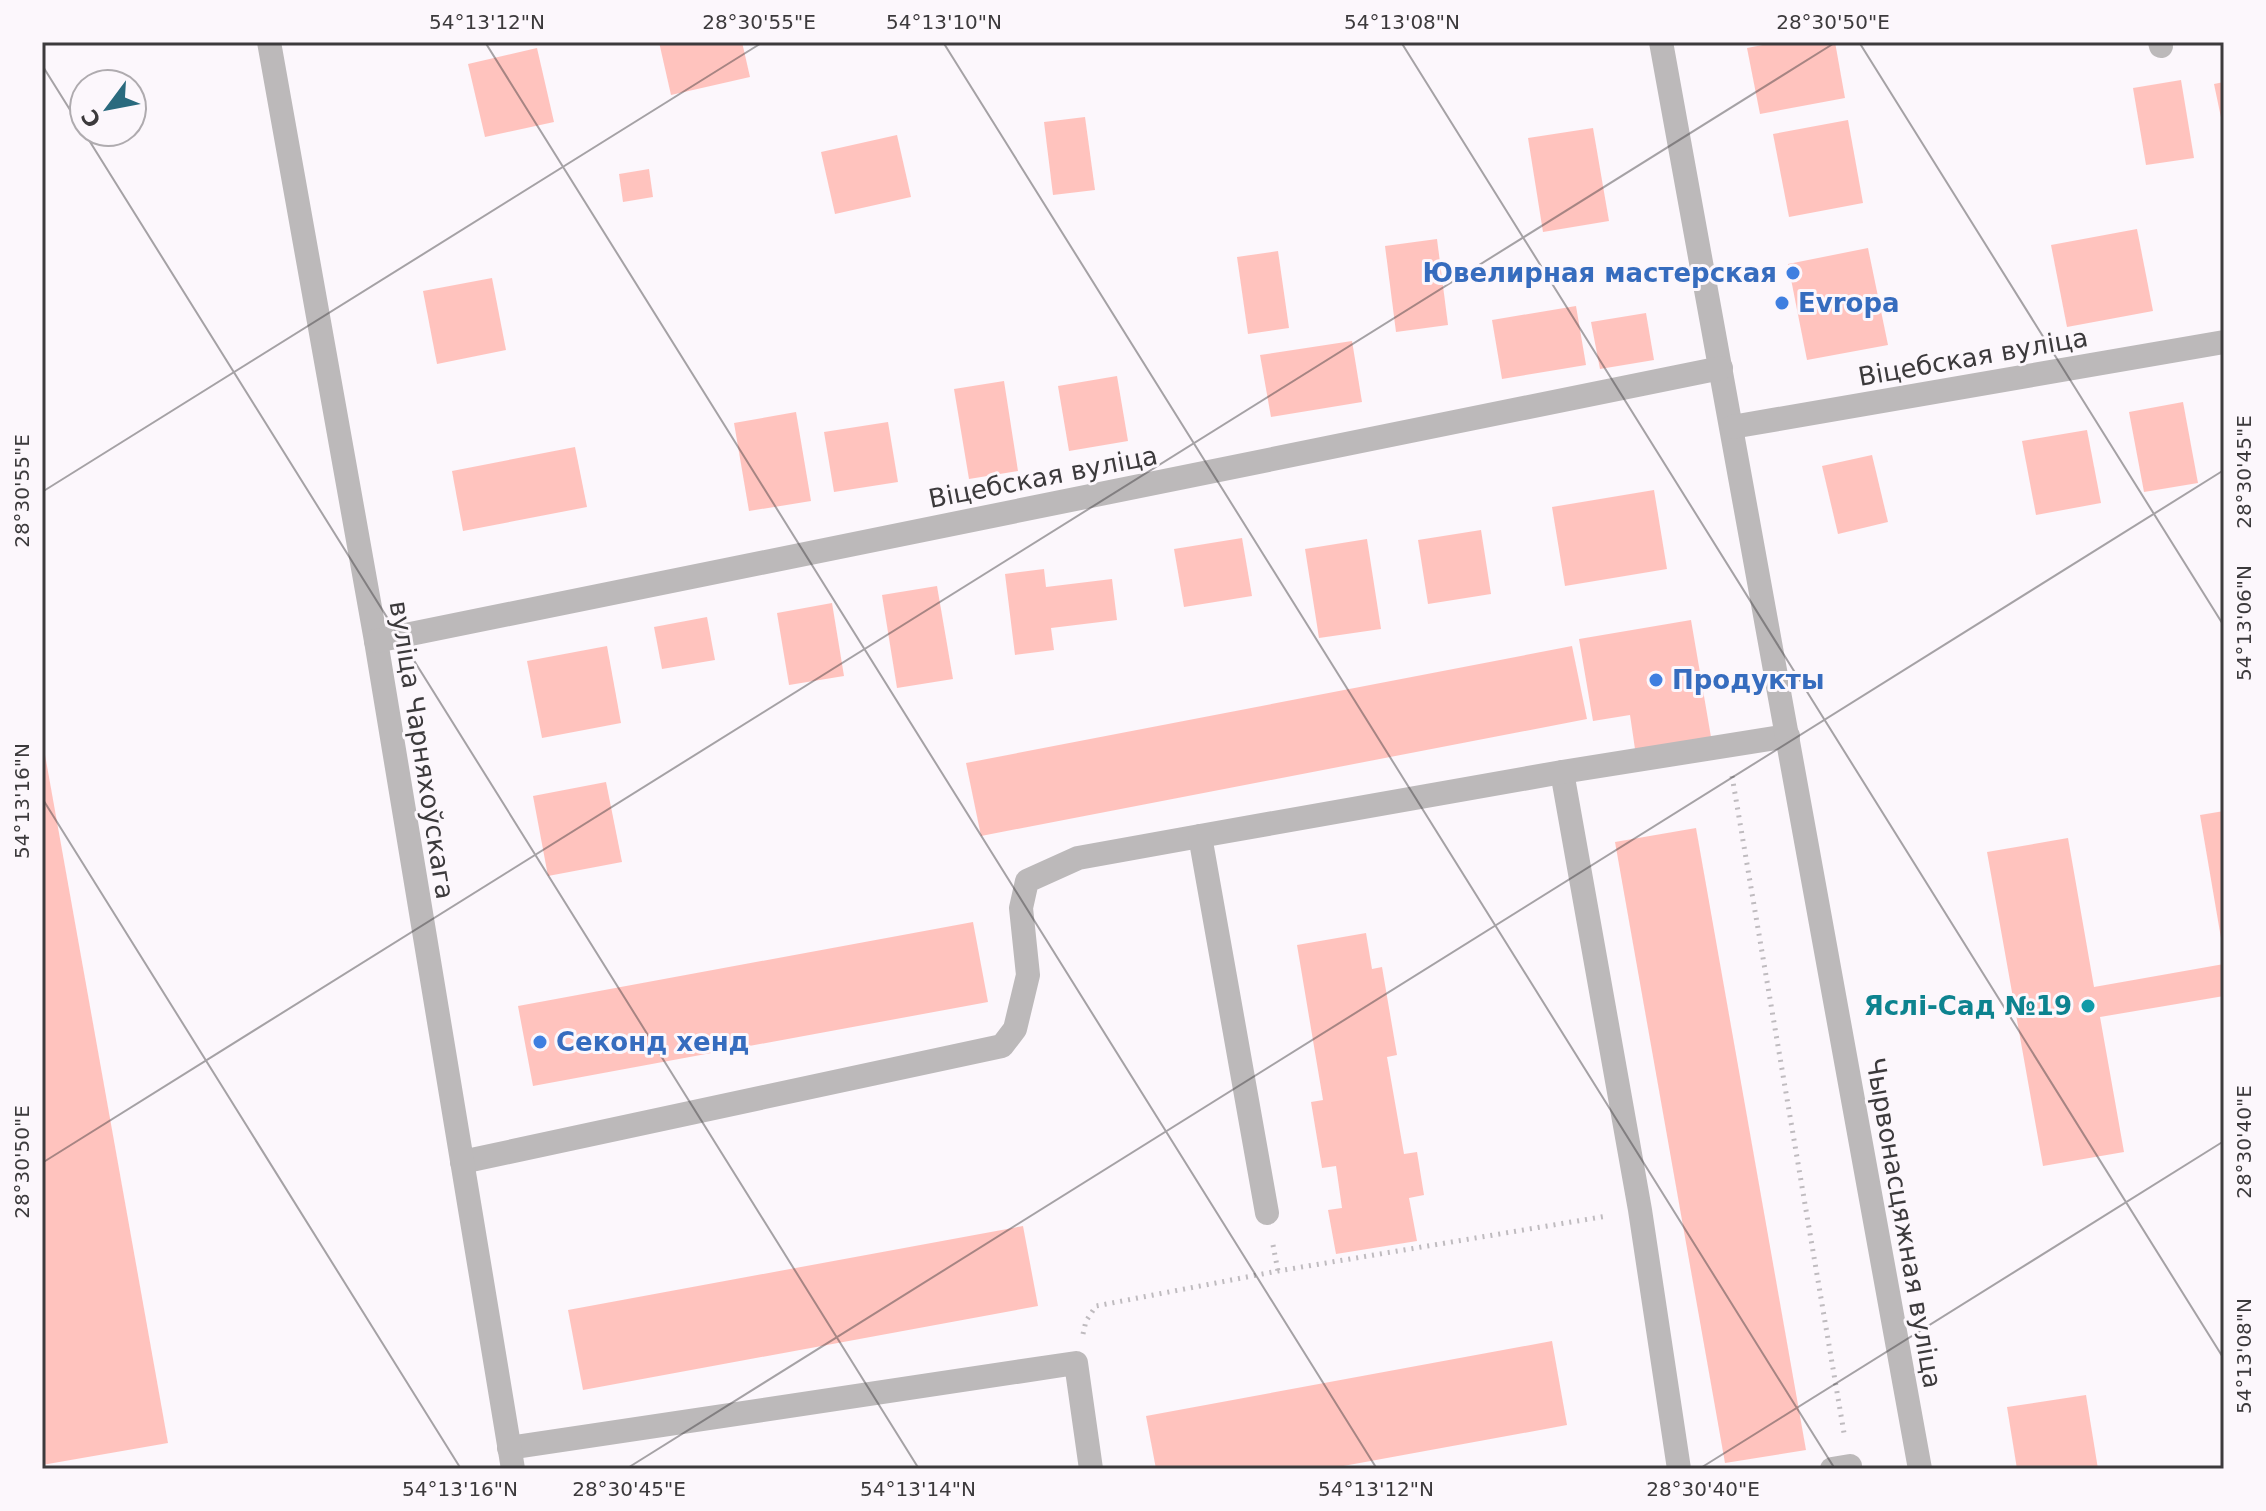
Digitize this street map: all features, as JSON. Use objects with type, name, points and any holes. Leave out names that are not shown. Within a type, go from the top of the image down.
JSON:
[{"type":"street","name":"вуліца Чарняхоўскага","points":[[269,42],[376,641],[511,1459]]},
{"type":"street","name":"Чырвонасцяжная вуліца","points":[[1661,42],[1920,1469]]},
{"type":"street","name":"Віцебская вуліца","points":[[1732,427],[2224,342]]},
{"type":"street","name":"Віцебская вуліца","points":[[376,641],[1721,368]]},
{"type":"street","points":[[462,1162],[1002,1046],[1015,1029],[1028,975],[1021,908],[1027,881],[1078,858],[1562,772],[1788,736]]},
{"type":"street","points":[[1562,772],[1640,1210],[1679,1469]]},
{"type":"street","points":[[1200,836],[1267,1213]]},
{"type":"street","points":[[511,1459],[1076,1363],[1091,1469]]},
{"type":"path","points":[[1727,746],[1841,1468]]},
{"type":"path","points":[[1076,1363],[1086,1321],[1096,1306],[1278,1271],[1640,1210]]},
{"type":"building","points":[[659,42],[742,42],[750,77],[671,95]]},
{"type":"building","points":[[1778,42],[1835,42],[1845,98],[1760,114],[1747,48]]},
{"type":"building","points":[[537,48],[554,122],[485,137],[468,64]]},
{"type":"building","points":[[2181,80],[2194,158],[2146,165],[2133,88]]},
{"type":"building","points":[[2224,82],[2224,127],[2223,127],[2214,84]]},
{"type":"building","points":[[1085,117],[1095,190],[1053,195],[1044,122]]},
{"type":"building","points":[[1848,120],[1863,203],[1789,217],[1773,134]]},
{"type":"building","points":[[1593,128],[1609,221],[1543,232],[1528,138]]},
{"type":"building","points":[[897,135],[911,197],[835,214],[821,152]]},
{"type":"building","points":[[649,169],[653,197],[623,202],[619,174]]},
{"type":"building","points":[[2137,229],[2153,311],[2067,327],[2051,245]]},
{"type":"building","points":[[1437,239],[1448,325],[1396,332],[1385,246]]},
{"type":"building","points":[[1868,248],[1888,345],[1807,360],[1788,264]]},
{"type":"building","points":[[1278,251],[1289,328],[1248,334],[1237,257]]},
{"type":"building","points":[[492,278],[506,350],[437,364],[423,291]]},
{"type":"building","points":[[1576,306],[1586,365],[1502,379],[1492,320]]},
{"type":"building","points":[[1646,313],[1654,360],[1600,369],[1591,322]]},
{"type":"building","points":[[1352,341],[1362,402],[1271,417],[1260,355]]},
{"type":"building","points":[[1117,376],[1128,441],[1069,451],[1058,386]]},
{"type":"building","points":[[1004,381],[1018,471],[969,479],[954,389]]},
{"type":"building","points":[[2183,402],[2198,483],[2144,492],[2129,412]]},
{"type":"building","points":[[796,412],[811,501],[749,511],[734,423]]},
{"type":"building","points":[[888,422],[898,482],[834,492],[824,432]]},
{"type":"building","points":[[2087,430],[2101,503],[2036,515],[2022,441]]},
{"type":"building","points":[[575,447],[587,507],[463,531],[452,471]]},
{"type":"building","points":[[1872,455],[1888,522],[1838,534],[1822,466]]},
{"type":"building","points":[[1654,490],[1667,569],[1565,586],[1552,507]]},
{"type":"building","points":[[1481,530],[1491,594],[1428,604],[1418,540]]},
{"type":"building","points":[[1242,538],[1252,596],[1184,607],[1174,549]]},
{"type":"building","points":[[1367,539],[1381,629],[1319,638],[1305,549]]},
{"type":"building","points":[[1044,569],[1046,587],[1112,579],[1117,620],[1051,628],[1054,650],[1015,655],[1005,574]]},
{"type":"building","points":[[937,586],[953,679],[897,688],[882,595]]},
{"type":"building","points":[[832,603],[844,676],[789,685],[777,613]]},
{"type":"building","points":[[707,617],[715,660],[662,669],[654,627]]},
{"type":"building","points":[[1691,620],[1711,737],[1635,749],[1630,715],[1593,721],[1579,639]]},
{"type":"building","points":[[607,646],[621,723],[542,738],[527,661]]},
{"type":"building","points":[[1572,646],[1587,719],[981,836],[966,763]]},
{"type":"building","points":[[42,738],[168,1443],[42,1465]]},
{"type":"building","points":[[606,782],[622,862],[548,876],[533,796]]},
{"type":"building","points":[[2224,811],[2224,944],[2222,944],[2200,815]]},
{"type":"building","points":[[1696,828],[1806,1450],[1725,1463],[1615,842]]},
{"type":"building","name":"Яслі-Сад №19","points":[[2068,838],[2094,987],[2224,964],[2224,996],[2100,1017],[2124,1152],[2043,1166],[1987,852]]},
{"type":"building","points":[[973,922],[988,1002],[533,1086],[518,1006]]},
{"type":"building","points":[[1366,933],[1372,969],[1382,967],[1397,1055],[1387,1057],[1404,1154],[1417,1152],[1424,1195],[1409,1198],[1417,1241],[1336,1254],[1328,1210],[1342,1208],[1336,1166],[1322,1168],[1311,1102],[1323,1100],[1297,945]]},
{"type":"building","points":[[1023,1226],[1038,1306],[583,1390],[568,1310]]},
{"type":"building","points":[[1552,1341],[1567,1425],[1327,1469],[1156,1469],[1146,1416]]},
{"type":"building","points":[[2086,1395],[2098,1469],[2017,1469],[2007,1407]]},
{"type":"place","name":"Ювелирная мастерская","points":[[1793,273]]},
{"type":"place","name":"Evropa","points":[[1782,303]]},
{"type":"place","name":"Продукты","points":[[1656,680]]},
{"type":"place","name":"Яслі-Сад №19","points":[[2088,1006]]},
{"type":"place","name":"Секонд хенд","points":[[540,1042]]}]
